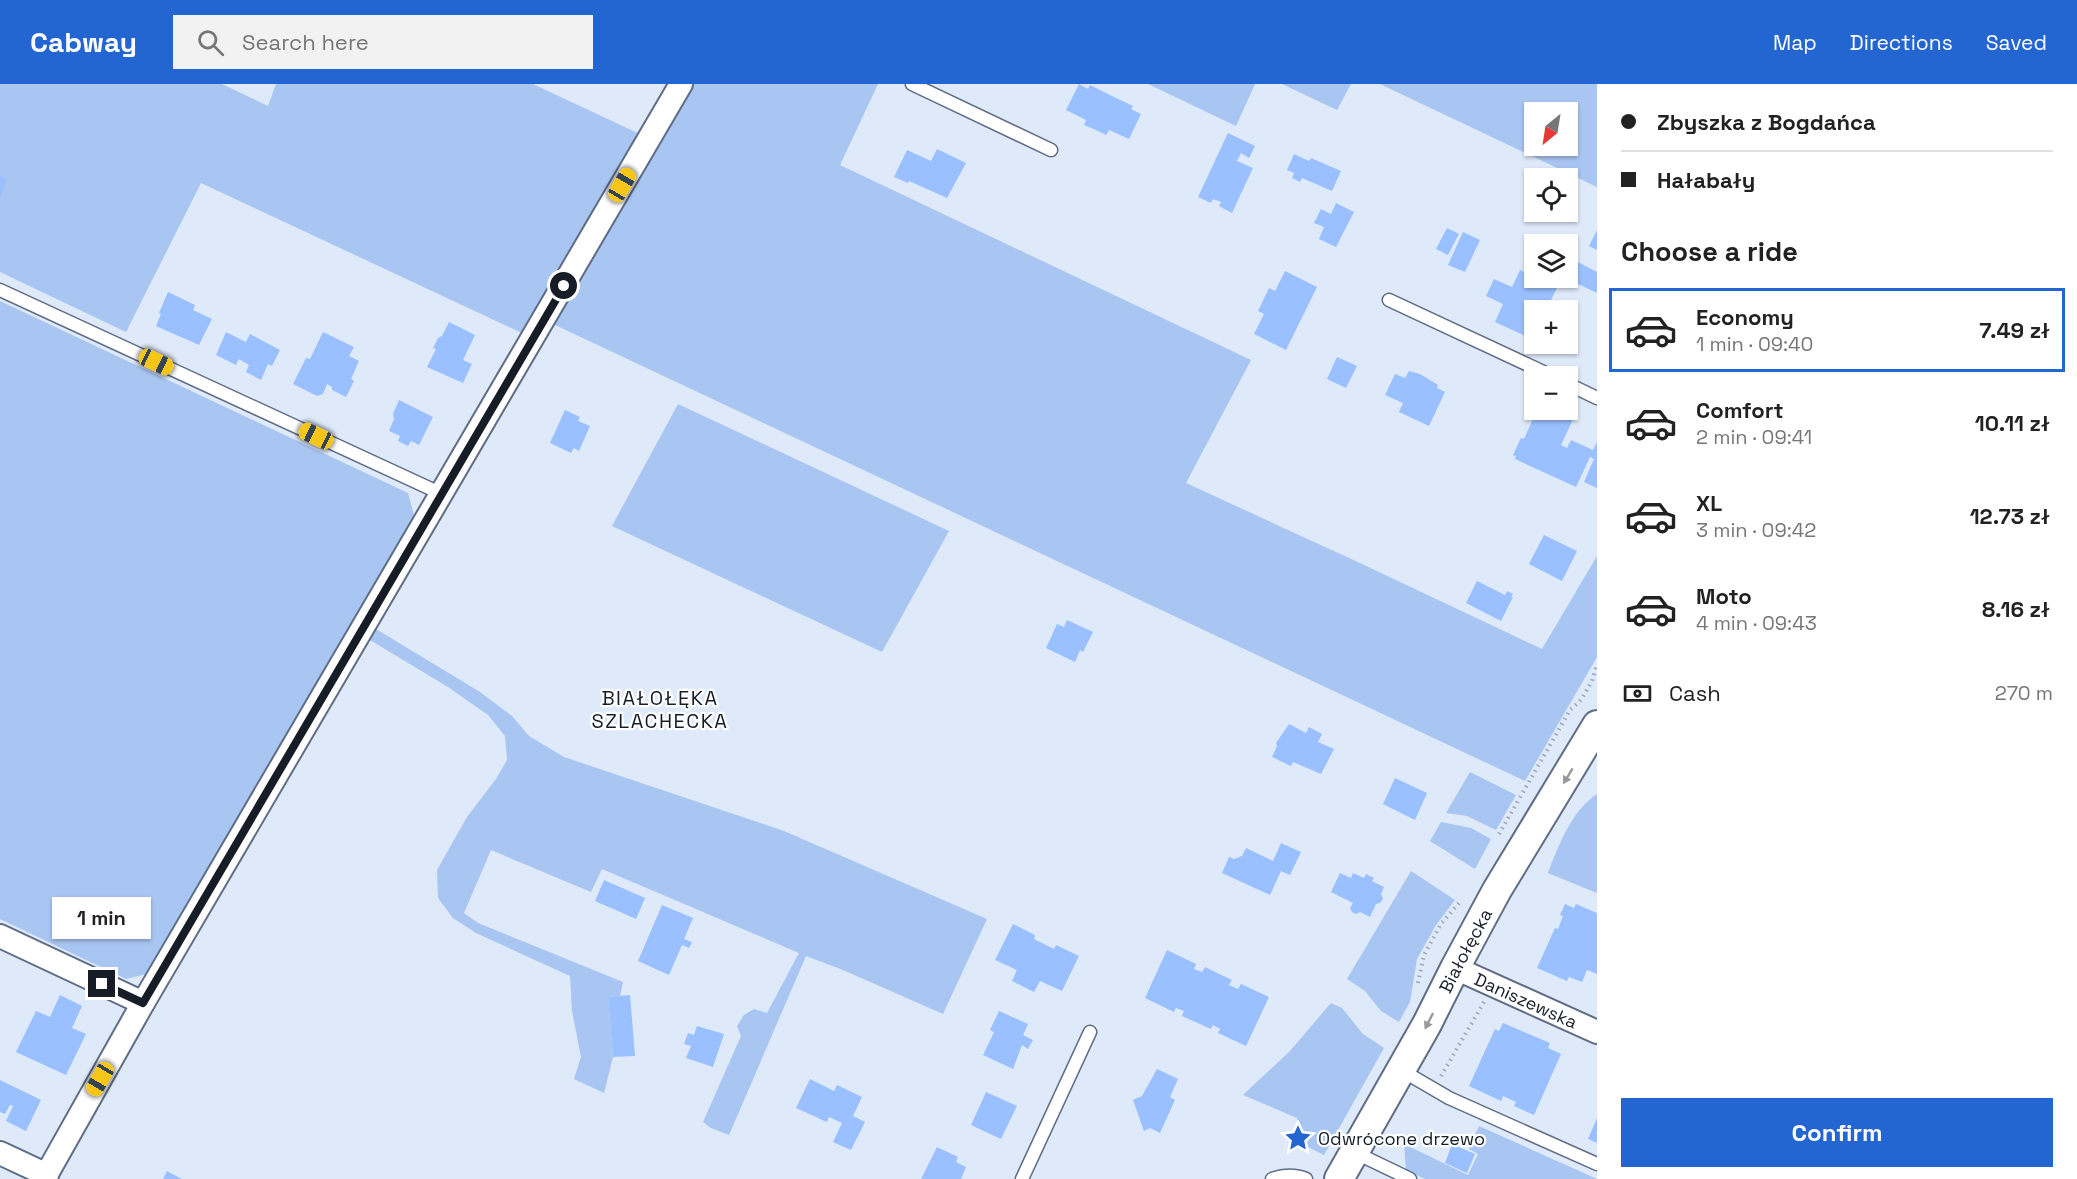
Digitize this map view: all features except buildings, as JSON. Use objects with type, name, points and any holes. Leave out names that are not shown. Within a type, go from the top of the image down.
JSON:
[{"type":"street","points":[[0,1152],[46,1177],[143,1003],[681,84]]},
{"type":"street","name":"Białołęcka","points":[[1339,1179],[1427,1024],[1497,890],[1597,725]]},
{"type":"street","points":[[0,936],[143,1003]]},
{"type":"street","name":"Daniszewska","points":[[1455,968],[1597,1032]]},
{"type":"lane","points":[[912,84],[1051,150]]},
{"type":"lane","points":[[0,290],[442,494]]},
{"type":"lane","points":[[1389,300],[1531,366]]},
{"type":"lane","points":[[1578,389],[1597,398]]},
{"type":"lane","points":[[1022,1179],[1090,1032]]},
{"type":"lane","points":[[1401,1070],[1449,1098],[1597,1164]]},
{"type":"lane","points":[[1354,1152],[1410,1179]]},
{"type":"lane","points":[[1272,1179],[1298,1176],[1306,1179]]},
{"type":"shaded area","points":[[0,84],[222,84],[268,106],[276,84],[533,84],[644,136],[524,334],[201,183],[126,332],[0,272]]},
{"type":"shaded area","points":[[692,84],[878,84],[840,165],[1251,360],[1186,483],[1542,649],[1597,556],[1597,657],[1525,781],[553,324]]},
{"type":"shaded area","points":[[1148,84],[1255,84],[1236,126]]},
{"type":"shaded area","points":[[1282,84],[1351,84],[1337,110]]},
{"type":"shaded area","points":[[1380,84],[1597,84],[1597,187],[1578,178],[1578,168],[1557,168],[1532,156],[1578,156],[1578,102],[1524,102],[1524,152]]},
{"type":"shaded area","points":[[0,301],[408,493],[415,519],[146,974],[126,979],[0,919]]},
{"type":"shaded area","points":[[678,404],[949,531],[882,652],[612,526]]},
{"type":"shaded area","points":[[376,629],[480,692],[512,716],[529,736],[564,757],[784,831],[987,919],[943,1014],[806,956],[729,1135],[703,1122],[741,1036],[737,1026],[744,1015],[754,1009],[767,1013],[799,953],[602,869],[591,892],[491,850],[464,913],[478,923],[623,982],[620,996],[608,997],[613,1057],[604,1093],[574,1079],[581,1057],[572,1011],[570,976],[476,933],[453,918],[438,898],[437,870],[467,817],[496,779],[507,760],[505,736],[488,715],[448,687],[370,640]]},
{"type":"shaded area","points":[[1470,772],[1516,795],[1496,830],[1467,816],[1446,813]]},
{"type":"shaded area","points":[[1597,794],[1597,893],[1548,873],[1561,840],[1573,819],[1580,809]]},
{"type":"shaded area","points":[[1441,822],[1471,828],[1491,839],[1475,869],[1430,841]]},
{"type":"shaded area","points":[[1411,871],[1455,900],[1436,925],[1417,959],[1410,1002],[1399,1022],[1381,1011],[1365,991],[1347,979]]},
{"type":"shaded area","points":[[1331,1003],[1342,1008],[1363,1034],[1384,1048],[1324,1155],[1294,1140],[1300,1136],[1297,1118],[1243,1095],[1290,1051]]},
{"type":"shaded area","points":[[1479,1126],[1597,1179],[1425,1179],[1406,1170],[1404,1144],[1468,1175],[1478,1154],[1469,1149]]},
{"type":"place","name":"Odwrócone drzewo","points":[[1298,1138]]},
{"type":"district","name":"BIAŁOŁĘKA SZLACHECKA","points":[[660,710]]},
{"type":"route","points":[[102,984],[143,1003],[564,286]]}]
